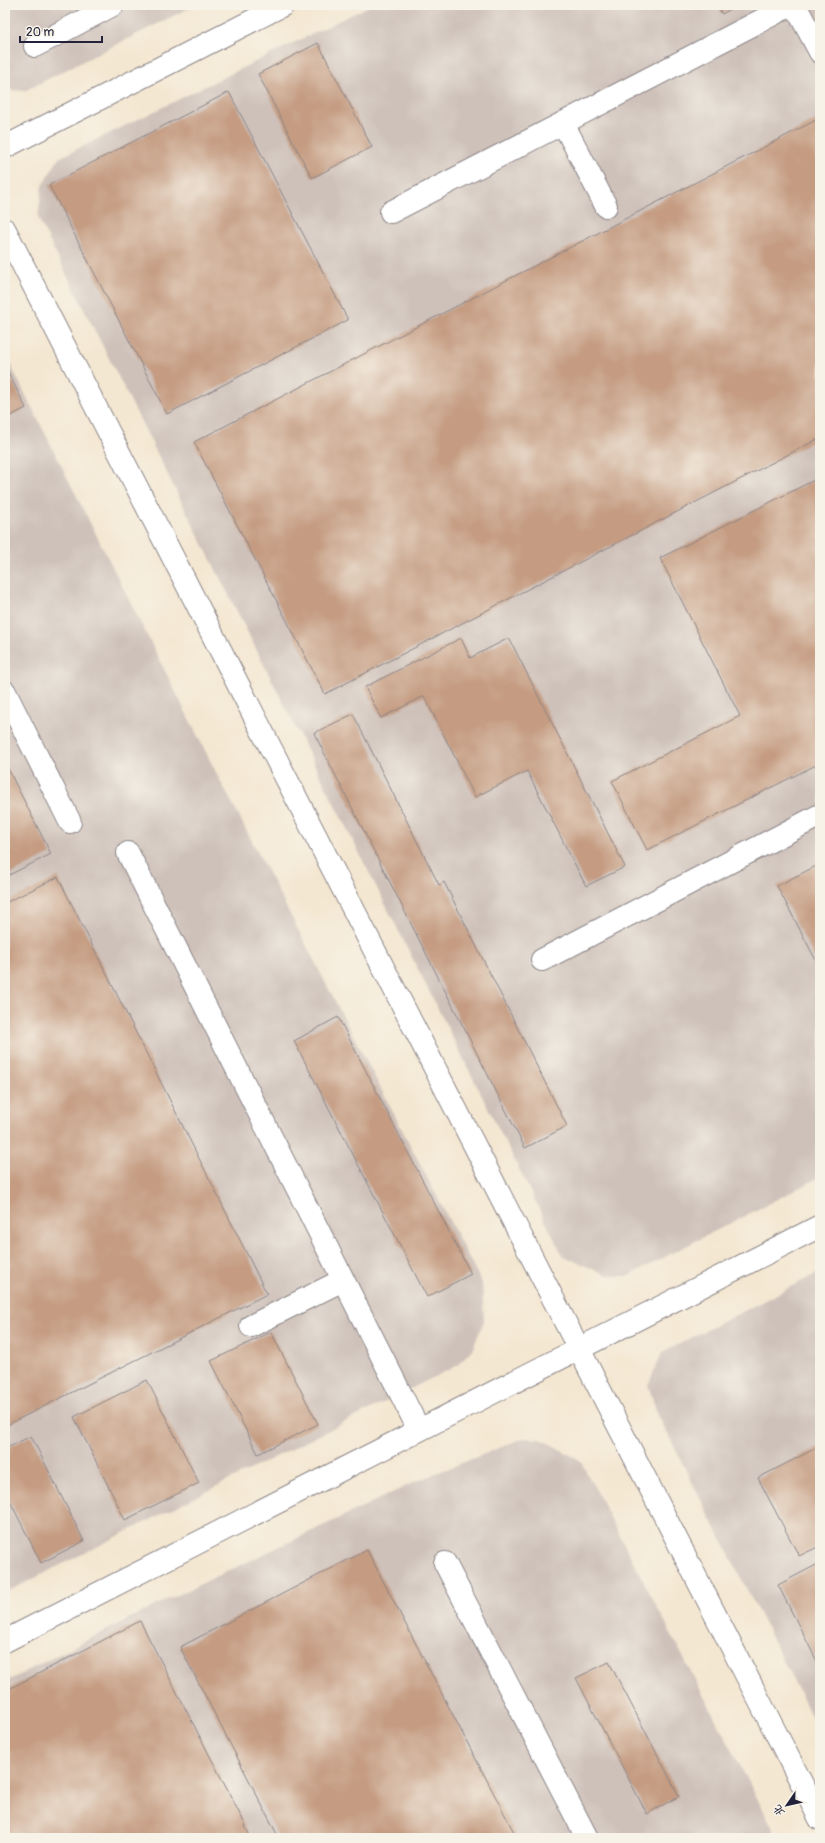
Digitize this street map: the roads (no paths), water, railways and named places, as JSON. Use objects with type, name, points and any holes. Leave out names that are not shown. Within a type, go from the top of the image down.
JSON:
[{"type":"street","points":[[35,46],[113,5]]},
{"type":"street","points":[[5,147],[283,5]]},
{"type":"street","points":[[391,212],[791,5]]},
{"type":"street","points":[[795,5],[820,52]]},
{"type":"street","points":[[563,123],[606,206]]},
{"type":"street","points":[[5,230],[820,1819]]},
{"type":"street","points":[[5,692],[70,822]]},
{"type":"street","points":[[542,960],[820,815]]},
{"type":"street","points":[[128,853],[419,1430]]},
{"type":"street","points":[[5,1641],[820,1226]]},
{"type":"street","points":[[251,1326],[343,1280]]},
{"type":"street","points":[[445,1563],[587,1838]]}]
